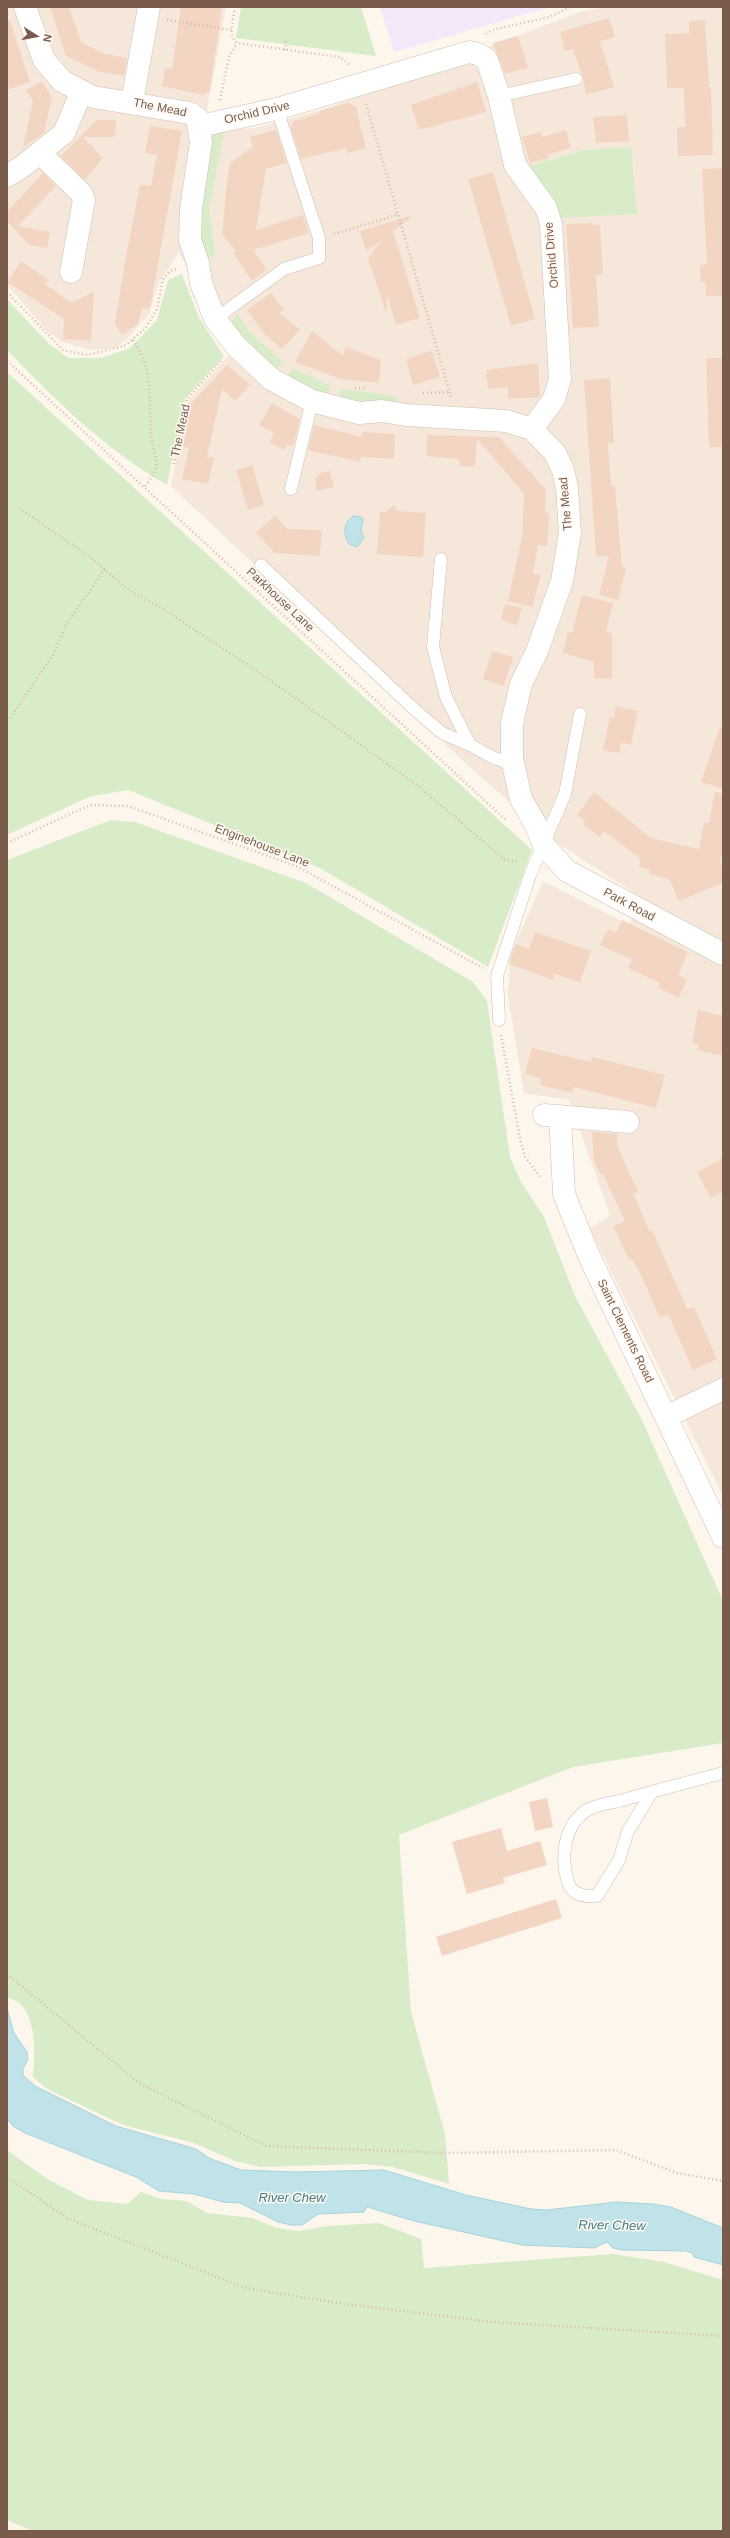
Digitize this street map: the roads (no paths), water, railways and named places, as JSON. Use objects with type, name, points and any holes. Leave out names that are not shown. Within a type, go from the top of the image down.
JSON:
[{"type":"street","name":"The Mead","points":[[25,7],[44,60],[62,81],[81,93],[92,97],[132,102],[190,114],[197,118],[200,126],[201,142],[190,209],[190,240],[198,263],[201,283],[215,319],[235,345],[272,379],[312,401],[359,413],[382,411],[406,416],[506,421],[532,429],[555,453],[563,470],[567,488],[570,534],[562,581],[537,651],[521,684],[512,723],[513,765],[521,799],[536,825],[544,846]]},
{"type":"street","points":[[132,102],[148,12]]},
{"type":"street","name":"Orchid Drive","points":[[200,126],[277,109],[468,52],[478,54],[487,60],[499,96],[515,165],[546,208],[551,224],[560,379],[554,399],[532,429]]},
{"type":"street","points":[[7,176],[40,153],[64,133],[81,93]]},
{"type":"street","points":[[40,153],[81,193],[84,200],[71,272]]},
{"type":"street","name":"Park Road","points":[[544,846],[567,871],[723,954]]},
{"type":"street","name":"Saint Clements Road","points":[[628,1122],[552,1115],[564,1194],[589,1256],[723,1537]]},
{"type":"street","points":[[666,1417],[723,1389]]},
{"type":"lane","points":[[499,96],[576,79]]},
{"type":"lane","points":[[215,319],[284,270],[319,258],[319,238],[277,109]]},
{"type":"lane","points":[[291,489],[312,401]]},
{"type":"lane","points":[[440,559],[433,647],[446,697],[470,745]]},
{"type":"lane","points":[[261,565],[415,710],[442,733],[470,745],[492,757],[513,765]]},
{"type":"lane","points":[[499,1020],[497,976],[535,866],[565,794],[580,714]]},
{"type":"lane","points":[[652,1792],[628,1831],[619,1860],[597,1896],[587,1897],[574,1892],[568,1883],[564,1850],[567,1835],[574,1822],[588,1810],[652,1792],[723,1773]]},
{"type":"water","points":[[353,516],[361,517],[363,519],[361,531],[364,538],[357,547],[349,544],[345,533],[347,522]]},
{"type":"water","name":"River Chew","points":[[7,2008],[14,2033],[27,2052],[28,2059],[23,2069],[23,2075],[35,2086],[116,2126],[196,2149],[209,2158],[241,2170],[295,2172],[384,2170],[466,2195],[531,2209],[547,2210],[616,2202],[653,2204],[671,2207],[723,2228],[723,2265],[694,2257],[692,2253],[686,2251],[623,2250],[613,2248],[607,2242],[594,2248],[522,2245],[414,2221],[367,2207],[364,2212],[318,2214],[302,2225],[291,2225],[278,2222],[240,2203],[223,2202],[194,2194],[159,2191],[136,2177],[25,2133],[13,2126],[7,2119]]}]
